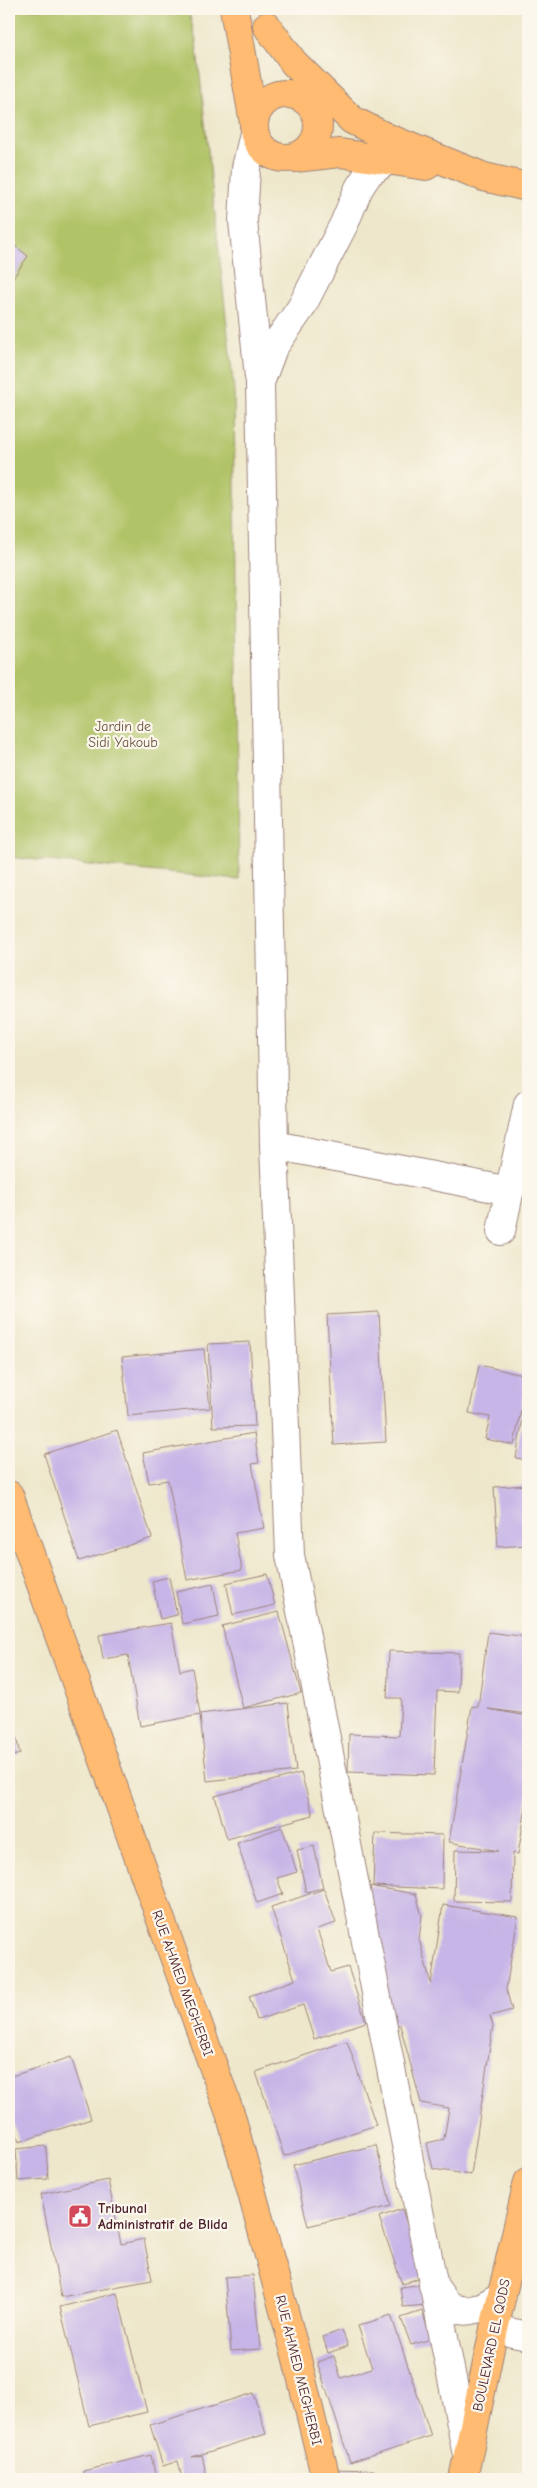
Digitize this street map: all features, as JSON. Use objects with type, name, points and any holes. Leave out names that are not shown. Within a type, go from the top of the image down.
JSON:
[{"type":"main road","points":[[234,9],[254,128],[258,143],[270,154],[284,159],[340,154],[388,160],[528,187]]},
{"type":"main road","points":[[264,17],[284,72],[301,98],[310,104],[319,124],[313,145],[295,158]]},
{"type":"main road","points":[[264,17],[294,63],[352,120]]},
{"type":"main road","points":[[254,128],[262,103],[271,97],[292,94],[388,138],[484,177]]},
{"type":"main road","name":"RUE AHMED MEGHERBI","points":[[9,1496],[231,2116],[296,2355],[326,2479]]},
{"type":"main road","name":"BOULEVARD EL QODS","points":[[465,2467],[528,2182]]},
{"type":"street","points":[[254,128],[246,168],[243,221],[260,383],[274,1145],[290,1555],[433,2285],[465,2467]]},
{"type":"street","points":[[260,383],[273,348],[301,308],[344,224],[359,188],[369,173],[388,160]]},
{"type":"street","points":[[501,1231],[528,1104]]},
{"type":"street","points":[[274,1145],[510,1191]]},
{"type":"street","points":[[433,2285],[451,2306],[468,2311],[484,2307],[502,2294]]},
{"type":"street","points":[[494,2329],[528,2336]]},
{"type":"green space","name":"Jardin de Sidi Yakoub","points":[[9,9],[188,9],[196,40],[234,390],[239,880],[9,857]]},
{"type":"building","points":[[9,241],[28,256],[9,284]]},
{"type":"building","points":[[379,1312],[386,1442],[334,1445],[327,1315]]},
{"type":"building","points":[[250,1342],[255,1426],[213,1427],[208,1344]]},
{"type":"building","points":[[204,1349],[210,1408],[128,1416],[122,1357]]},
{"type":"building","points":[[479,1365],[528,1376],[514,1445],[485,1439],[490,1417],[469,1413]]},
{"type":"building","points":[[528,1393],[528,1460],[516,1458]]},
{"type":"building","points":[[117,1430],[152,1538],[79,1561],[44,1454]]},
{"type":"building","points":[[254,1433],[259,1463],[252,1464],[264,1528],[235,1533],[242,1570],[187,1580],[168,1480],[149,1483],[143,1453]]},
{"type":"building","points":[[528,1485],[528,1545],[498,1547],[494,1487]]},
{"type":"building","points":[[267,1574],[275,1605],[233,1615],[226,1583]]},
{"type":"building","points":[[169,1577],[177,1615],[160,1619],[152,1581]]},
{"type":"building","points":[[213,1584],[219,1616],[182,1624],[176,1592]]},
{"type":"building","points":[[279,1612],[301,1693],[243,1708],[222,1626]]},
{"type":"building","points":[[171,1623],[180,1671],[192,1668],[200,1714],[288,1703],[296,1771],[207,1781],[200,1715],[140,1726],[128,1655],[103,1659],[99,1635]]},
{"type":"building","points":[[488,1632],[528,1637],[528,1714],[488,1709],[528,1716],[528,1795],[518,1854],[513,1853],[512,1902],[454,1901],[455,1850],[499,1851],[449,1842],[472,1706],[478,1707]]},
{"type":"building","points":[[389,1651],[459,1653],[458,1692],[437,1691],[434,1775],[348,1772],[349,1734],[399,1736],[401,1698],[387,1698]]},
{"type":"building","points":[[9,1707],[20,1754],[9,1757]]},
{"type":"building","points":[[301,1773],[313,1815],[227,1839],[215,1796]]},
{"type":"building","points":[[282,1827],[297,1872],[277,1878],[283,1894],[257,1903],[237,1843]]},
{"type":"building","points":[[375,1833],[443,1835],[442,1889],[373,1886]]},
{"type":"building","points":[[314,1846],[323,1888],[306,1892],[297,1850]]},
{"type":"building","points":[[363,1885],[416,1894],[422,1916],[419,1939],[431,1984],[443,1905],[518,1917],[506,1989],[512,2010],[490,2016],[493,2025],[471,2175],[433,2169],[427,2143],[444,2139],[449,2108],[421,2103],[400,2025],[384,2022]]},
{"type":"building","points":[[324,1889],[336,1923],[317,1929],[331,1972],[348,1967],[366,2022],[314,2039],[303,2005],[257,2020],[249,1996],[295,1980],[271,1907]]},
{"type":"building","points":[[347,2041],[376,2125],[284,2156],[256,2072]]},
{"type":"building","points":[[71,2057],[91,2119],[19,2142],[9,2110],[9,2077]]},
{"type":"building","points":[[376,2145],[391,2206],[308,2226],[293,2165]]},
{"type":"building","points":[[46,2146],[48,2179],[18,2181],[16,2149]]},
{"type":"building","name":"Tribunal Administratif de Blida","points":[[108,2180],[121,2244],[144,2239],[152,2280],[61,2297],[41,2194]]},
{"type":"building","points":[[402,2209],[424,2276],[402,2284],[379,2217]]},
{"type":"building","points":[[253,2275],[260,2349],[231,2351],[225,2277]]},
{"type":"building","points":[[425,2284],[428,2305],[403,2307],[400,2287]]},
{"type":"building","points":[[117,2293],[147,2412],[89,2426],[60,2307]]},
{"type":"building","points":[[422,2311],[431,2339],[411,2345],[401,2318]]},
{"type":"building","points":[[391,2315],[431,2436],[350,2462],[317,2362],[334,2356],[341,2378],[372,2368],[358,2326]]},
{"type":"building","points":[[342,2330],[348,2346],[328,2353],[323,2337]]},
{"type":"building","points":[[253,2393],[266,2434],[192,2457],[202,2455],[207,2479],[182,2479],[178,2461],[163,2466],[150,2425]]},
{"type":"building","points":[[151,2455],[156,2479],[85,2479],[83,2471]]},
{"type":"building","points":[[333,2469],[374,2470],[374,2479],[333,2479]]},
{"type":"place","name":"Tribunal Administratif de Blida","points":[[80,2216]]}]
